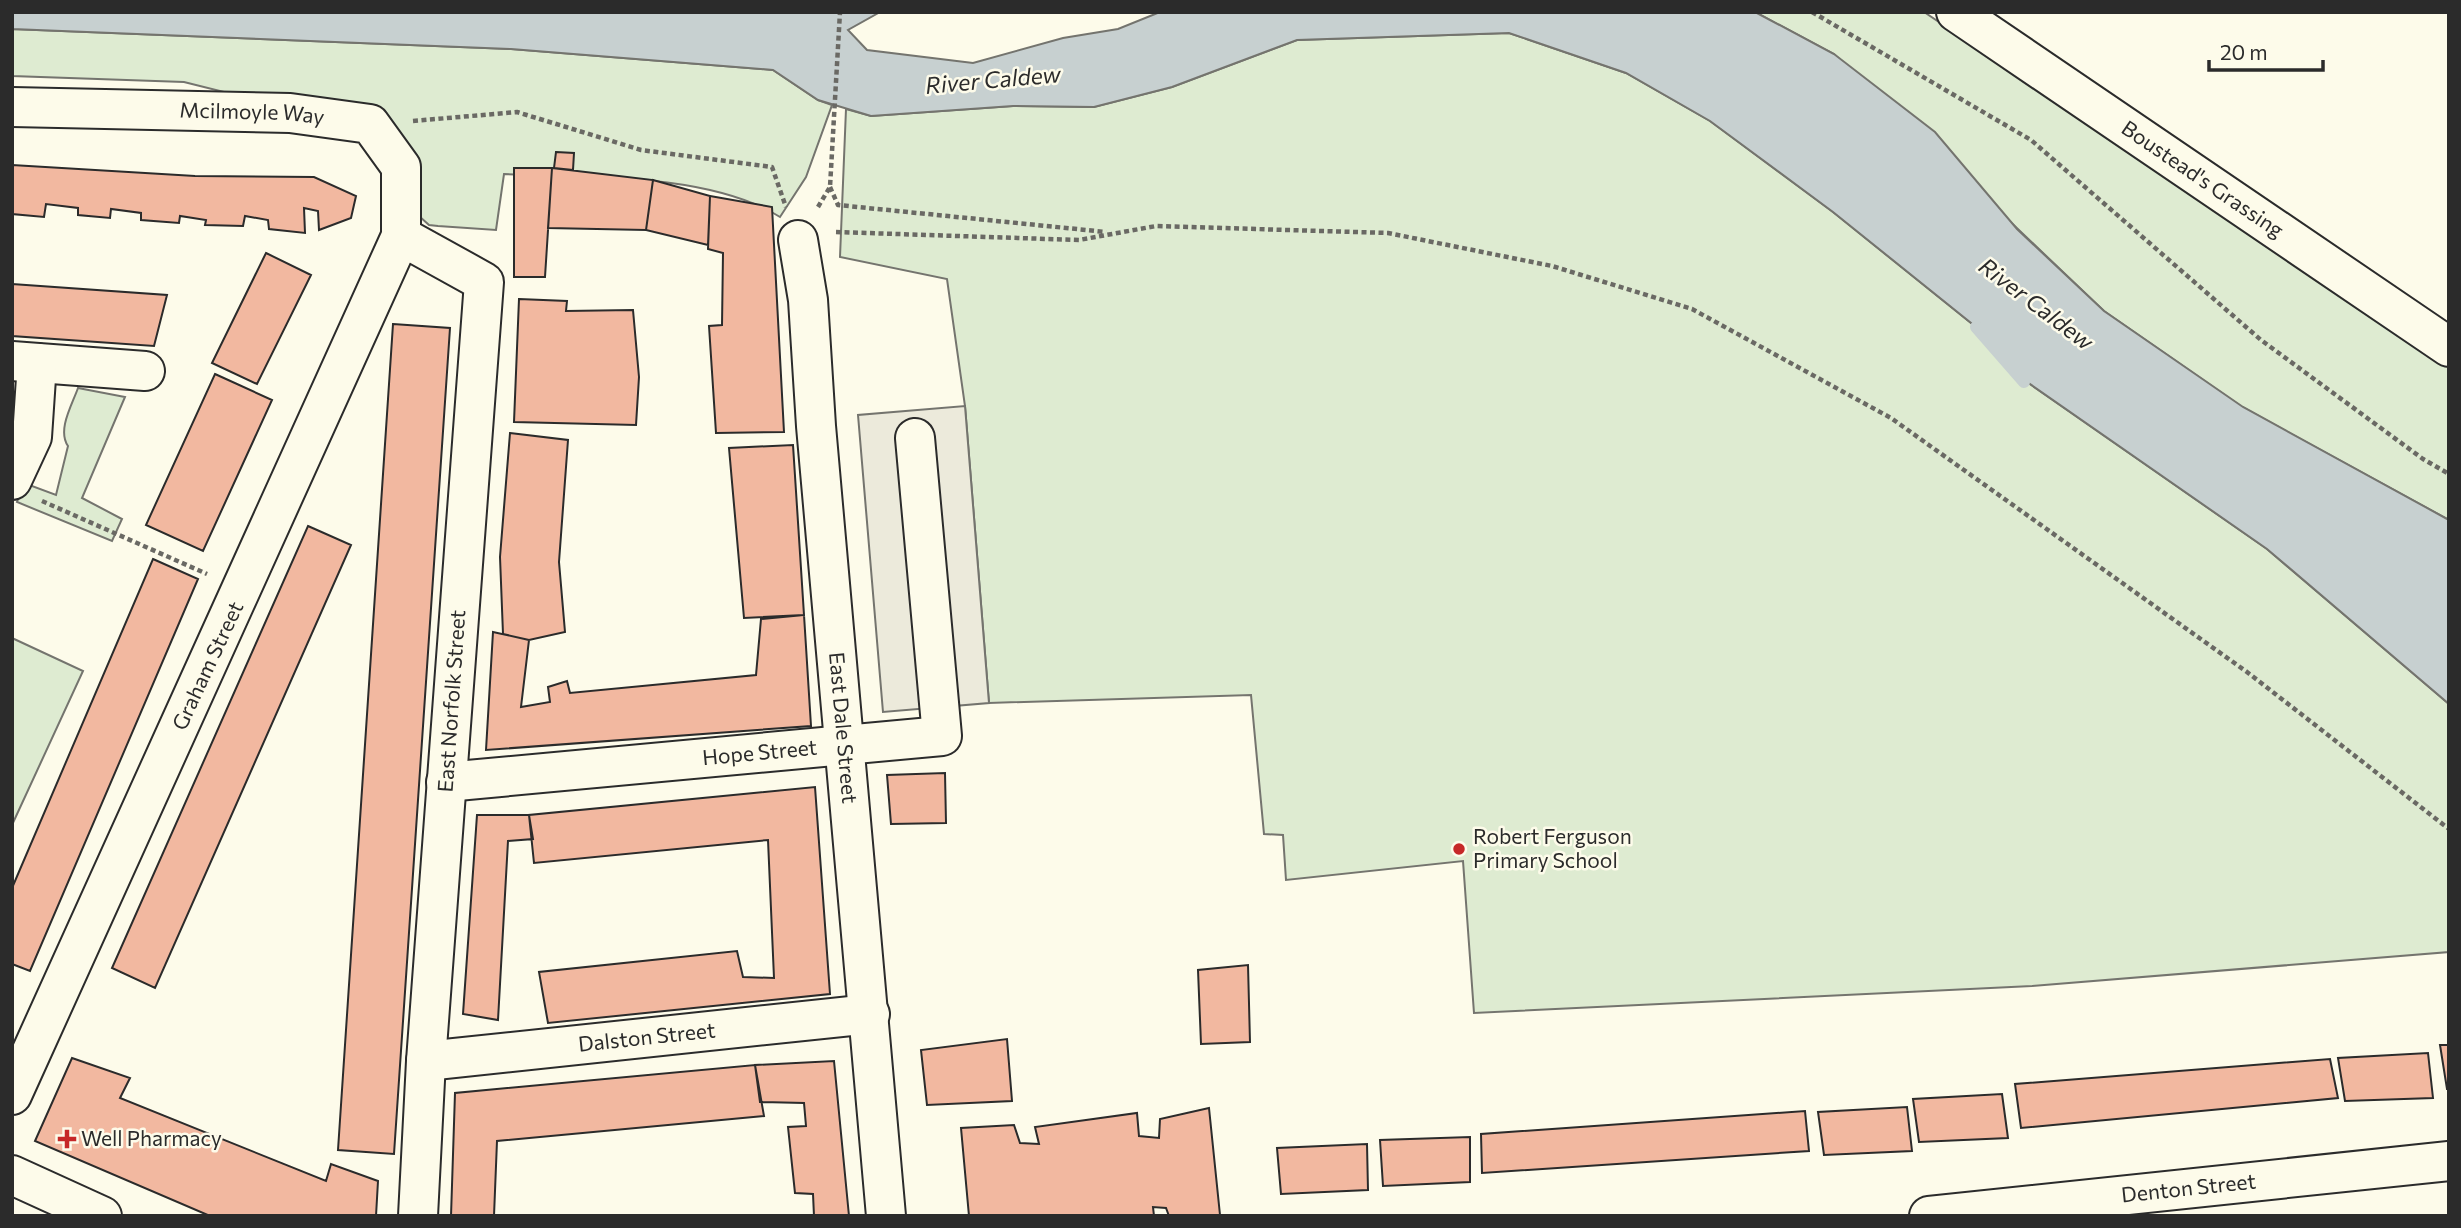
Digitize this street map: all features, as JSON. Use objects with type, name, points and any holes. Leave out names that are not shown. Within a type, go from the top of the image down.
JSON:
[{"type":"street","name":"Boustead's Grassing","points":[[1956,12],[2449,347]]},
{"type":"street","name":"Mcilmoyle Way","points":[[12,107],[290,113],[370,124]]},
{"type":"street","points":[[370,124],[401,167],[401,236]]},
{"type":"street","name":"Graham Street","points":[[12,1095],[243,590],[401,236]]},
{"type":"street","name":"East Norfolk Street","points":[[401,236],[484,282],[426,1061],[418,1216]]},
{"type":"street","name":"East Dale Street","points":[[798,240],[808,300],[816,426],[886,1216]]},
{"type":"street","points":[[24,489],[32,437],[25,362],[145,371]]},
{"type":"street","name":"Hope Street","points":[[446,782],[942,736],[915,438]]},
{"type":"street","name":"Dalston Street","points":[[426,1061],[870,1014]]},
{"type":"street","name":"Denton Street","points":[[1929,1216],[2449,1161]]},
{"type":"street","points":[[12,1175],[101,1215]]},
{"type":"path","points":[[840,12],[830,187],[838,205],[1114,233]]},
{"type":"path","points":[[1812,12],[2031,141],[2261,340],[2423,459],[2449,474]]},
{"type":"path","points":[[370,124],[517,112],[641,150],[772,167],[798,240],[840,232],[1079,240],[1156,226],[1388,233],[1552,266],[1692,309],[1891,418],[2247,672],[2449,829]]},
{"type":"path","points":[[24,489],[243,590]]},
{"type":"green space","points":[[1755,12],[1924,12],[2449,364],[2449,520],[2242,407],[2104,311],[1834,54]]},
{"type":"green space","points":[[12,29],[511,49],[773,70],[818,100],[832,105],[806,177],[780,217],[719,192],[684,185],[609,177],[504,174],[496,230],[438,226],[429,225],[419,216],[399,136],[184,82],[12,76]]},
{"type":"green space","points":[[1509,33],[1626,73],[1710,121],[1833,212],[1976,327],[2017,375],[2267,549],[2449,704],[2449,952],[2032,986],[1474,1013],[1463,861],[1286,880],[1283,835],[1264,834],[1251,695],[989,703],[965,406],[947,279],[840,257],[846,109],[871,116],[1013,106],[1094,107],[1172,87],[1297,40]]},
{"type":"green space","points":[[78,388],[125,397],[82,498],[122,519],[112,541],[17,502],[24,483],[56,495],[68,446],[64,433],[65,425]]},
{"type":"green space","points":[[12,638],[83,671],[12,825]]},
{"type":"shaded area","points":[[965,406],[989,703],[883,712],[858,415]]},
{"type":"water","name":"River Caldew","points":[[12,12],[880,12],[848,30],[867,50],[973,63],[1063,38],[1118,29],[1160,12],[1755,12],[1834,54],[1935,132],[2017,229],[2104,311],[2243,407],[2449,520],[2449,704],[2267,549],[2017,375],[1976,327],[1833,212],[1710,121],[1626,73],[1509,33],[1297,40],[1172,87],[1094,107],[1013,106],[871,116],[818,100],[773,70],[511,49],[12,29]]},
{"type":"building","points":[[556,152],[574,153],[573,170],[554,168]]},
{"type":"building","points":[[12,165],[195,176],[314,177],[356,196],[351,218],[319,230],[318,211],[304,208],[305,233],[269,229],[268,220],[245,216],[243,226],[205,225],[206,220],[180,216],[179,223],[141,220],[141,213],[111,209],[110,218],[78,215],[78,208],[46,204],[44,217],[12,214]]},
{"type":"building","points":[[514,168],[552,168],[545,277],[514,277]]},
{"type":"building","points":[[552,168],[653,180],[646,230],[548,228]]},
{"type":"building","points":[[653,180],[710,196],[708,245],[646,230]]},
{"type":"building","points":[[710,196],[772,207],[784,432],[716,433],[709,326],[722,325],[723,253],[708,249]]},
{"type":"building","points":[[266,253],[311,275],[257,384],[212,363]]},
{"type":"building","points":[[12,284],[167,295],[154,346],[12,336]]},
{"type":"building","points":[[519,299],[567,301],[566,311],[633,310],[639,377],[636,425],[514,422]]},
{"type":"building","points":[[393,324],[450,328],[394,1154],[338,1150]]},
{"type":"building","points":[[215,374],[272,400],[203,551],[146,525]]},
{"type":"building","points":[[510,433],[568,440],[559,562],[565,632],[529,640],[503,634],[500,557]]},
{"type":"building","points":[[793,445],[804,615],[744,618],[729,448]]},
{"type":"building","points":[[308,526],[351,545],[155,988],[112,968]]},
{"type":"building","points":[[153,559],[198,579],[30,971],[12,964],[12,888]]},
{"type":"building","points":[[804,615],[811,726],[486,750],[493,632],[529,640],[521,707],[550,702],[548,687],[567,681],[570,693],[756,675],[761,619]]},
{"type":"building","points":[[945,773],[946,823],[891,824],[887,775]]},
{"type":"building","points":[[815,787],[830,994],[548,1023],[539,972],[737,951],[743,977],[774,978],[768,840],[534,863],[529,815]]},
{"type":"building","points":[[477,815],[529,815],[533,839],[508,841],[498,1020],[463,1014]]},
{"type":"building","points":[[1248,965],[1250,1042],[1201,1044],[1198,970]]},
{"type":"building","points":[[1007,1039],[1012,1101],[927,1105],[921,1050]]},
{"type":"building","points":[[2440,1045],[2449,1045],[2449,1089],[2447,1089]]},
{"type":"building","points":[[2428,1053],[2433,1098],[2345,1101],[2338,1058]]},
{"type":"building","points":[[72,1058],[130,1078],[120,1098],[326,1181],[331,1164],[378,1181],[376,1216],[210,1216],[35,1141]]},
{"type":"building","points":[[2330,1059],[2338,1098],[2021,1128],[2015,1084]]},
{"type":"building","points":[[834,1061],[849,1216],[814,1216],[813,1194],[795,1193],[788,1127],[806,1126],[804,1103],[760,1102],[755,1065]]},
{"type":"building","points":[[755,1065],[764,1116],[497,1141],[494,1216],[451,1216],[455,1093]]},
{"type":"building","points":[[2002,1094],[2008,1138],[1919,1142],[1913,1099]]},
{"type":"building","points":[[1907,1107],[1912,1151],[1824,1155],[1818,1112]]},
{"type":"building","points":[[1209,1108],[1220,1215],[1169,1216],[1166,1208],[1153,1207],[1154,1216],[969,1216],[961,1128],[1014,1125],[1020,1143],[1039,1144],[1035,1127],[1137,1113],[1139,1136],[1159,1138],[1160,1119]]},
{"type":"building","points":[[1805,1111],[1809,1151],[1482,1173],[1481,1134]]},
{"type":"building","points":[[1470,1137],[1470,1182],[1383,1186],[1380,1140]]},
{"type":"building","points":[[1367,1144],[1368,1190],[1281,1194],[1277,1148]]},
{"type":"waterway","points":[[1976,327],[2024,382]]},
{"type":"place","name":"Robert Ferguson Primary School","points":[[1459,849]]},
{"type":"place","name":"Well Pharmacy","points":[[67,1139]]}]
